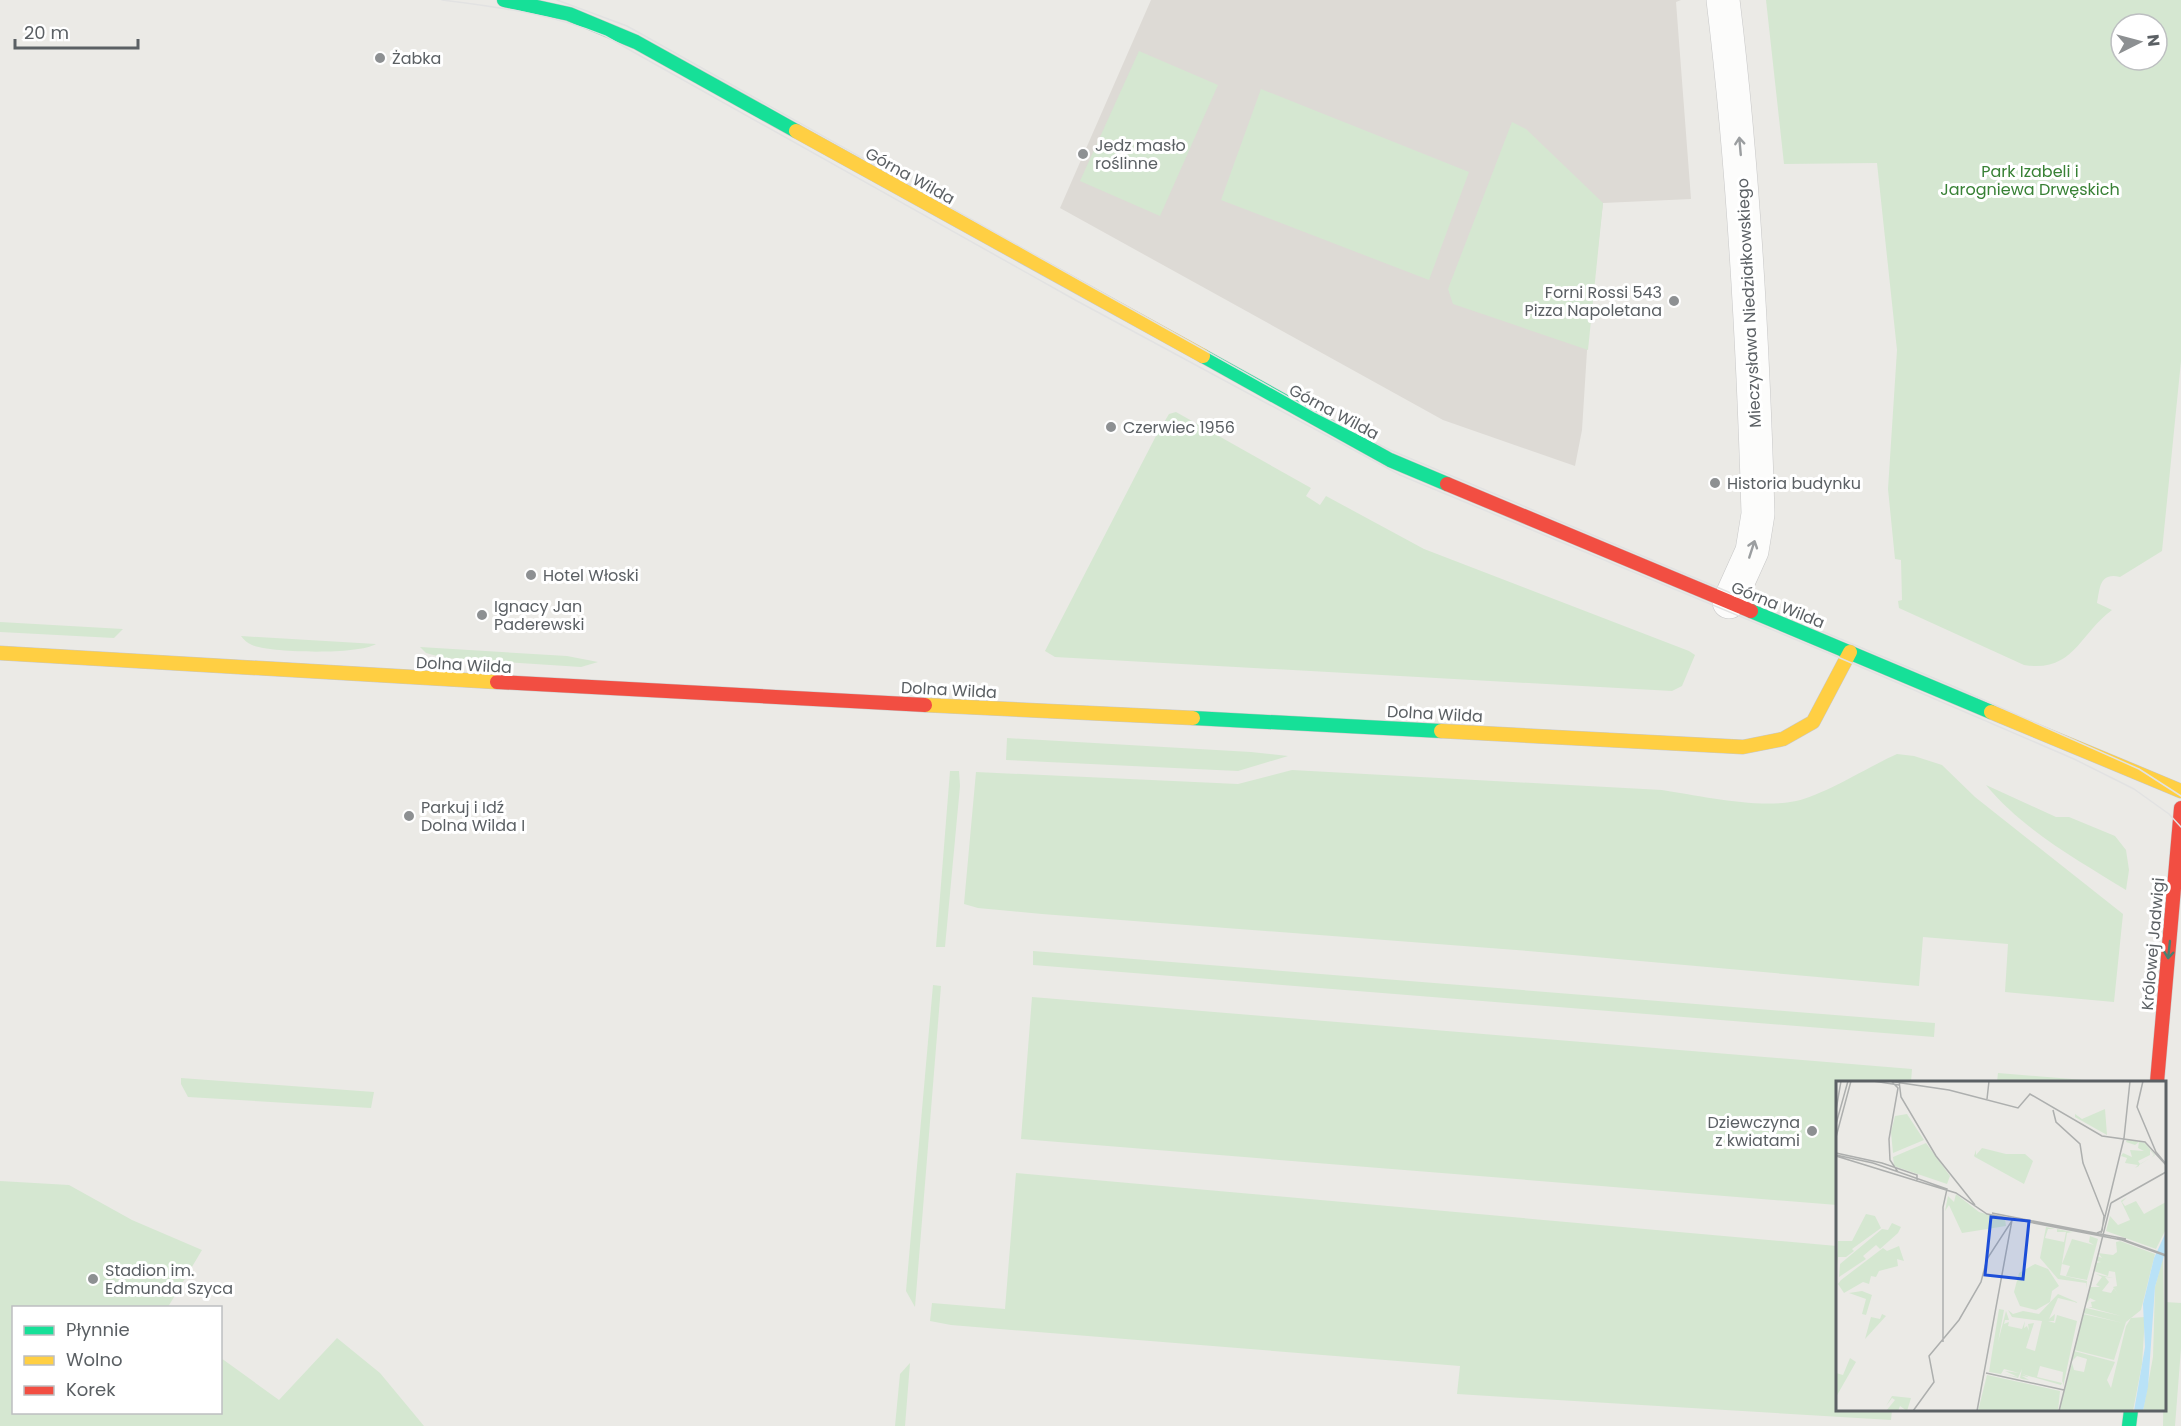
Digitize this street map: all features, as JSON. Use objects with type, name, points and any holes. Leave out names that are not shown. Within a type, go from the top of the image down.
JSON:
[{"type":"street","name":"Mieczysława Niedziałkowskiego","points":[[1723,0],[1735,89],[1747,228],[1758,513],[1752,550],[1729,602]]},
{"type":"street","name":"Górna Wilda","points":[[522,1],[583,18],[636,42],[1375,453],[2181,791]]},
{"type":"street","name":"Dolna Wilda","points":[[0,653],[531,686],[1138,714],[1743,747],[1783,739],[1813,722],[1850,652]]},
{"type":"street","name":"Królowej Jadwigi","points":[[2157,1081],[2181,808]]},
{"type":"street","points":[[2129,1426],[2131,1411]]},
{"type":"shaded area","points":[[1151,0],[1681,0],[1676,2],[1691,199],[1603,203],[1588,335],[1582,430],[1575,466],[1443,420],[1060,208]]},
{"type":"green space","name":"Park Izabeli i Jarogniewa Drwęskich","points":[[1766,0],[2181,0],[2181,361],[2162,551],[2120,577],[2113,576],[2104,579],[2097,603],[2112,610],[2074,650],[2054,663],[2041,666],[2024,665],[1899,608],[1898,601],[1902,600],[1901,560],[1895,559],[1888,489],[1897,350],[1877,163],[1784,164]]},
{"type":"green space","points":[[1139,51],[1218,85],[1160,216],[1080,181]]},
{"type":"green space","points":[[1261,89],[1469,172],[1429,280],[1221,200]]},
{"type":"green space","points":[[1512,122],[1526,129],[1603,203],[1588,350],[1453,304],[1448,289]]},
{"type":"green space","points":[[1176,412],[1311,488],[1306,496],[1320,505],[1326,496],[1424,549],[1689,651],[1695,655],[1682,686],[1672,691],[1055,657],[1045,651],[1157,434],[1169,414]]},
{"type":"green space","points":[[0,622],[123,629],[114,638],[0,632]]},
{"type":"green space","points":[[241,636],[376,644],[352,650],[277,650],[252,645]]},
{"type":"green space","points":[[420,647],[567,656],[598,662],[581,667],[444,658],[426,653]]},
{"type":"green space","points":[[1007,738],[1288,756],[1238,771],[1006,760]]},
{"type":"green space","points":[[1897,754],[1914,756],[1942,765],[1975,797],[2123,914],[2114,1002],[2005,992],[2008,944],[1923,937],[1919,986],[1528,951],[1042,914],[978,908],[964,904],[976,772],[1238,784],[1292,770],[1662,790],[1729,801],[1765,804],[1807,798]]},
{"type":"green space","points":[[950,771],[959,771],[960,786],[945,947],[936,947]]},
{"type":"green space","points":[[1986,785],[2056,817],[2069,817],[2115,836],[2126,850],[2129,870],[2126,890],[2034,830]]},
{"type":"green space","points":[[1033,951],[1935,1023],[1934,1037],[1033,965]]},
{"type":"green space","points":[[933,985],[941,986],[915,1307],[906,1291]]},
{"type":"green space","points":[[1032,997],[1912,1069],[1911,1081],[1836,1081],[1836,1205],[1021,1139]]},
{"type":"green space","points":[[1998,1073],[2096,1081],[1997,1081]]},
{"type":"green space","points":[[181,1078],[374,1092],[371,1108],[188,1097],[181,1084]]},
{"type":"green space","points":[[1016,1173],[1836,1246],[1836,1411],[1892,1411],[1891,1420],[1457,1394],[1460,1366],[951,1325],[930,1321],[932,1303],[1005,1309]]},
{"type":"green space","name":"Stadion im. Edmunda Szyca","points":[[0,1181],[69,1185],[132,1220],[202,1250],[169,1306],[12,1306],[12,1414],[222,1414],[222,1359],[279,1400],[337,1338],[380,1373],[424,1426],[0,1426]]},
{"type":"green space","points":[[2166,1302],[2181,1303],[2181,1348],[2175,1426],[2163,1426],[2163,1411],[2166,1411]]},
{"type":"green space","points":[[910,1363],[905,1426],[895,1426],[900,1374]]},
{"type":"tram line","points":[[442,0],[545,17],[605,36],[1077,301],[1400,475],[1840,658],[2074,759],[2134,789],[2169,814],[2181,827]]},
{"type":"tram line","points":[[557,0],[627,26],[1315,412],[1390,450],[1955,687],[2139,769],[2181,796]]},
{"type":"traffic: fast","points":[[504,0],[569,14],[636,42],[796,131]]},
{"type":"traffic: fast","points":[[1203,356],[1390,460],[1447,484]]},
{"type":"traffic: fast","points":[[1751,611],[1991,712]]},
{"type":"traffic: fast","points":[[1193,718],[1441,731]]},
{"type":"traffic: fast","points":[[2129,1426],[2131,1411]]},
{"type":"traffic: slow","points":[[796,131],[1203,356]]},
{"type":"traffic: slow","points":[[1441,731],[1743,747],[1783,739],[1813,722],[1850,652]]},
{"type":"traffic: slow","points":[[0,653],[497,682]]},
{"type":"traffic: slow","points":[[925,705],[1193,718]]},
{"type":"traffic: slow","points":[[1991,712],[2181,791]]},
{"type":"traffic: jam","points":[[1447,484],[1751,611]]},
{"type":"traffic: jam","points":[[497,682],[925,705]]},
{"type":"traffic: jam","points":[[2157,1081],[2181,808]]},
{"type":"place","name":"Żabka","points":[[380,58]]},
{"type":"place","name":"Jedz masło roślinne","points":[[1083,154]]},
{"type":"place","name":"Forni Rossi 543 Pizza Napoletana","points":[[1674,301]]},
{"type":"place","name":"Czerwiec 1956","points":[[1111,427]]},
{"type":"place","name":"Historia budynku","points":[[1715,483]]},
{"type":"place","name":"Hotel Włoski","points":[[531,575]]},
{"type":"place","name":"Ignacy Jan Paderewski","points":[[482,615]]},
{"type":"place","name":"Parkuj i Idź Dolna Wilda I","points":[[409,816]]},
{"type":"place","name":"Dziewczyna z kwiatami","points":[[1812,1131]]},
{"type":"place","name":"Stadion im. Edmunda Szyca","points":[[93,1279]]}]
